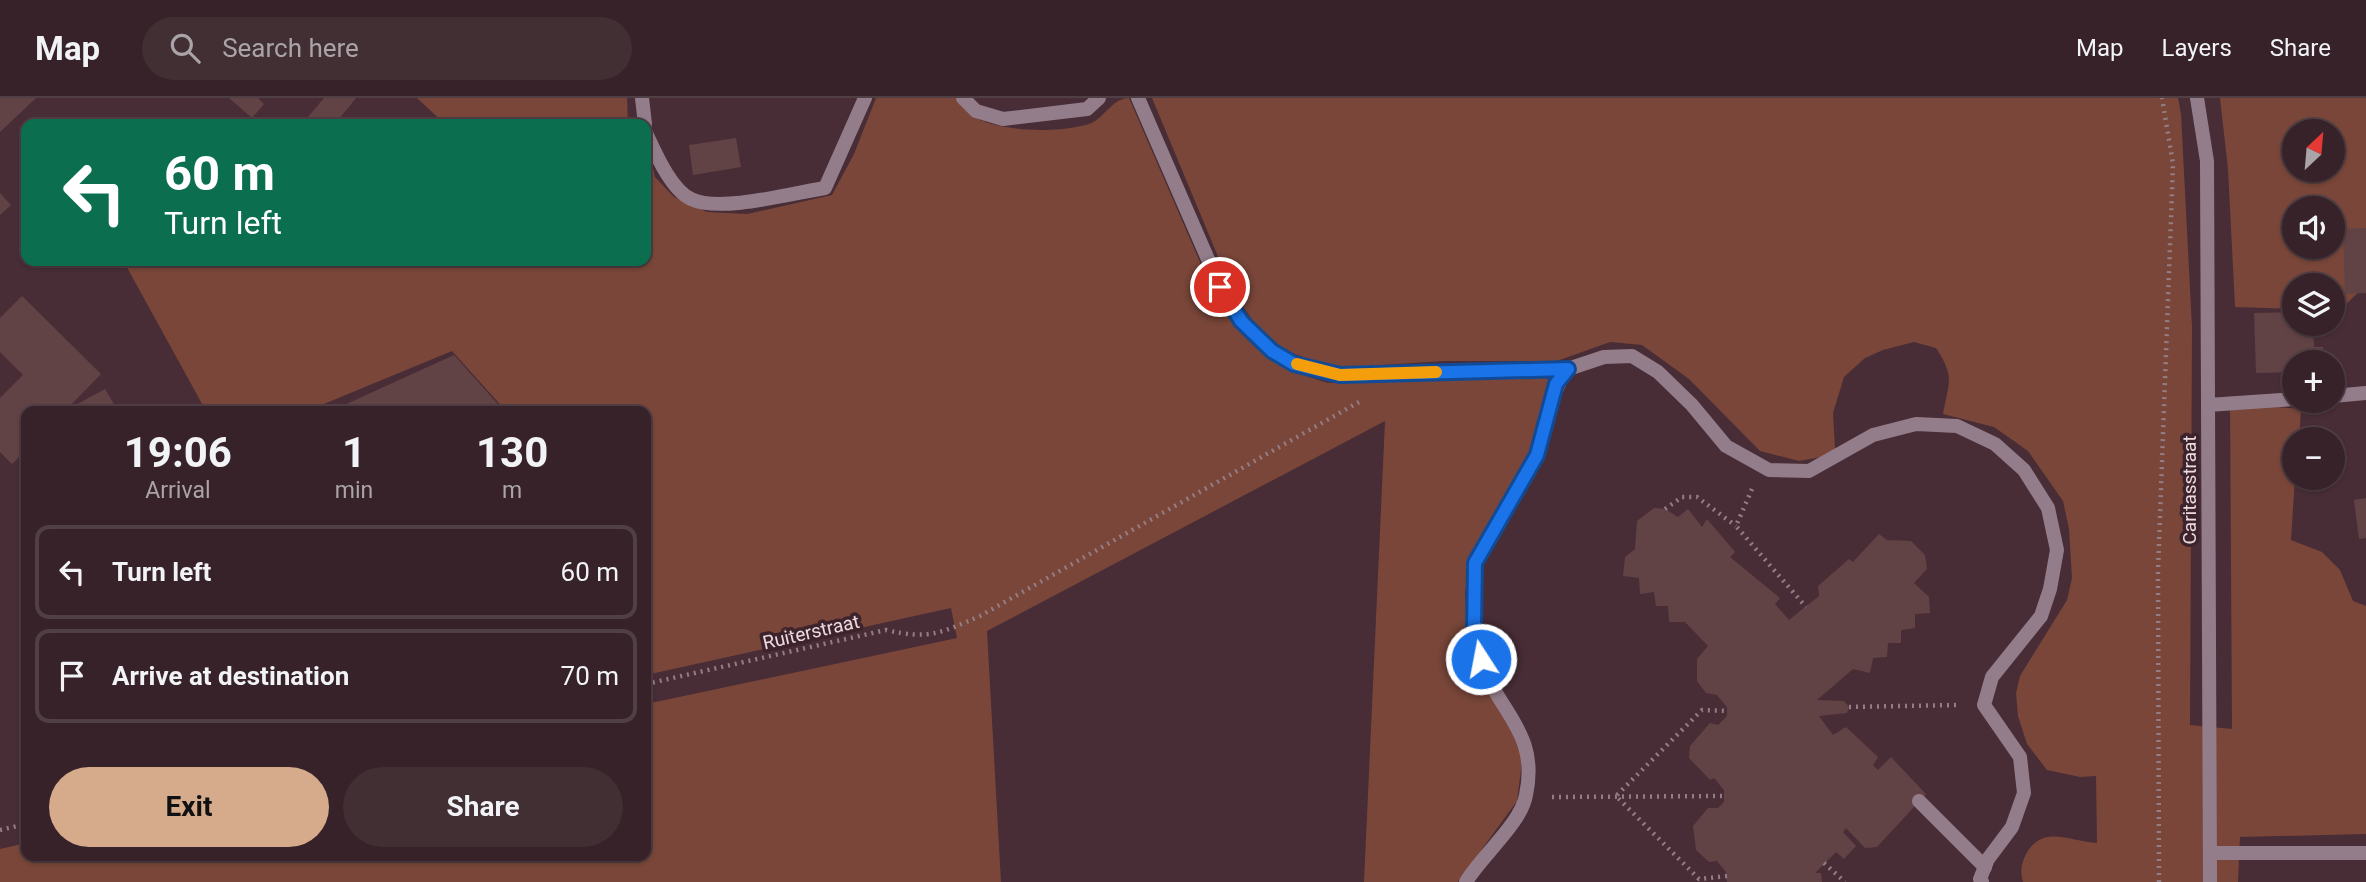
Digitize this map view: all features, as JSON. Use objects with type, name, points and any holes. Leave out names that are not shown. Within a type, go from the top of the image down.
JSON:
[{"type":"street","points":[[642,98],[644,119]]},
{"type":"street","points":[[651,144],[663,170],[691,199],[729,204],[825,188],[865,98]]},
{"type":"street","points":[[963,98],[976,111],[1003,119],[1087,109],[1099,98]]},
{"type":"street","points":[[1138,98],[1220,287],[1241,321],[1272,351],[1294,364],[1340,375],[1568,369],[1604,357],[1632,356],[1658,372],[1692,405],[1726,446],[1769,470],[1809,471],[1873,435],[1916,424],[1957,426],[1995,444],[2024,470],[2048,508],[2057,550],[2041,616],[1992,677],[1983,705],[2020,757],[2024,793],[2012,827],[1985,867],[1980,878],[1982,882]]},
{"type":"street","name":"Caritasstraat","points":[[2197,98],[2207,161],[2210,882]]},
{"type":"street","points":[[1466,882],[1477,863],[1515,818],[1526,797],[1528,754],[1522,734],[1485,671],[1474,629],[1475,563],[1537,455],[1556,384],[1568,369]]},
{"type":"street","points":[[2345,395],[2366,393]]},
{"type":"street","points":[[2208,405],[2282,399]]},
{"type":"street","points":[[1919,801],[1985,867]]},
{"type":"street","points":[[2210,853],[2366,853]]},
{"type":"path","points":[[2159,882],[2158,572],[2173,164],[2162,98]]},
{"type":"path","name":"Ruiterstraat","points":[[651,683],[886,630],[906,635],[934,636],[980,616],[1363,400]]},
{"type":"path","points":[[1736,526],[1763,466]]},
{"type":"path","points":[[1665,509],[1682,496],[1697,497],[1736,526],[1806,607]]},
{"type":"path","points":[[1849,707],[1983,705]]},
{"type":"path","points":[[1616,796],[1702,710],[1727,711]]},
{"type":"path","points":[[1616,796],[1699,879],[1727,876]]},
{"type":"path","points":[[1526,797],[1724,796]]},
{"type":"path","points":[[0,830],[21,825]]},
{"type":"path","points":[[1824,863],[1845,882]]},
{"type":"shaded area","points":[[417,98],[627,98],[628,119],[440,119]]},
{"type":"shaded area","points":[[876,98],[957,98],[967,111],[980,120],[1005,127],[1034,130],[1063,129],[1089,124],[1118,101],[1129,98],[1213,292],[1236,326],[1260,351],[1290,369],[1328,383],[1547,377],[1550,386],[1537,422],[1527,464],[1472,554],[1465,592],[1473,664],[1519,740],[1522,762],[1517,801],[1458,882],[1364,882],[1385,421],[987,631],[1001,882],[0,882],[0,849],[21,844],[21,861],[651,861],[651,703],[957,638],[951,608],[651,674],[651,406],[502,406],[452,351],[319,406],[203,406],[126,266],[651,266],[651,159],[655,177],[674,197],[707,212],[747,214],[832,195],[854,154]]},
{"type":"shaded area","points":[[1152,98],[2178,98],[2192,327],[2190,725],[2232,729],[2230,403],[2282,407],[2282,413],[2301,413],[2300,427],[2282,427],[2282,490],[2294,490],[2291,540],[2322,552],[2340,570],[2353,601],[2366,606],[2366,834],[2240,837],[2238,882],[2023,882],[2021,871],[2024,858],[2040,839],[2057,836],[2097,843],[2096,776],[2080,777],[2047,770],[2027,744],[2018,716],[2016,693],[2020,676],[2067,600],[2072,578],[2069,529],[2063,501],[2028,451],[1994,427],[1943,414],[1949,380],[1946,366],[1936,348],[1914,342],[1865,358],[1844,377],[1833,413],[1835,449],[1821,457],[1799,461],[1760,451],[1689,379],[1642,345],[1610,342],[1557,361],[1445,361],[1335,368],[1286,351],[1255,324],[1232,290]]},
{"type":"shaded area","points":[[2220,98],[2366,98],[2366,285],[2345,305],[2345,273],[2282,273],[2282,309],[2235,307],[2228,169]]},
{"type":"building","points":[[0,98],[36,98],[0,132]]},
{"type":"building","points":[[229,98],[258,98],[264,104],[252,118]]},
{"type":"building","points":[[324,98],[356,98],[339,119],[306,119]]},
{"type":"building","points":[[736,138],[741,167],[693,175],[689,145]]},
{"type":"building","points":[[0,193],[11,205],[0,215]]},
{"type":"building","points":[[2366,228],[2366,293],[2345,294],[2345,229]]},
{"type":"building","points":[[22,296],[101,374],[70,406],[21,406],[21,455],[12,464],[0,452],[0,398],[23,375],[0,352],[0,318]]},
{"type":"building","points":[[2282,312],[2282,336],[2314,336],[2314,347],[2323,347],[2323,350],[2282,350],[2282,372],[2256,373],[2254,313]]},
{"type":"building","points":[[454,355],[500,406],[342,406]]},
{"type":"building","points":[[105,389],[115,406],[74,406]]},
{"type":"building","points":[[2366,498],[2366,538],[2359,539],[2354,500]]},
{"type":"building","points":[[1654,508],[1665,509],[1678,517],[1688,509],[1702,527],[1707,519],[1735,552],[1730,557],[1780,598],[1775,604],[1789,620],[1819,596],[1818,586],[1849,559],[1853,562],[1879,534],[1887,540],[1911,541],[1925,555],[1927,569],[1914,583],[1929,597],[1930,613],[1915,614],[1915,628],[1901,630],[1901,643],[1888,643],[1887,657],[1873,658],[1870,673],[1853,669],[1817,700],[1844,701],[1849,707],[1847,713],[1819,716],[1833,735],[1846,727],[1878,757],[1873,765],[1878,770],[1891,757],[1926,794],[1877,847],[1865,848],[1846,828],[1843,832],[1856,846],[1844,859],[1836,852],[1815,873],[1821,873],[1822,882],[1727,882],[1726,872],[1717,861],[1709,862],[1696,850],[1693,826],[1708,808],[1718,808],[1724,802],[1724,790],[1714,778],[1710,780],[1689,758],[1690,746],[1710,723],[1718,725],[1727,716],[1727,707],[1717,695],[1706,693],[1697,681],[1697,659],[1708,646],[1685,622],[1669,622],[1668,606],[1656,606],[1654,592],[1640,594],[1639,578],[1623,576],[1625,557],[1635,549],[1637,521]]},
{"type":"slow traffic","points":[[1297,364],[1340,375],[1436,372]]},
{"type":"route","points":[[1220,287],[1241,321],[1272,351],[1294,364],[1340,375],[1568,369],[1556,384],[1537,455],[1475,563],[1474,629],[1481,659]]}]
